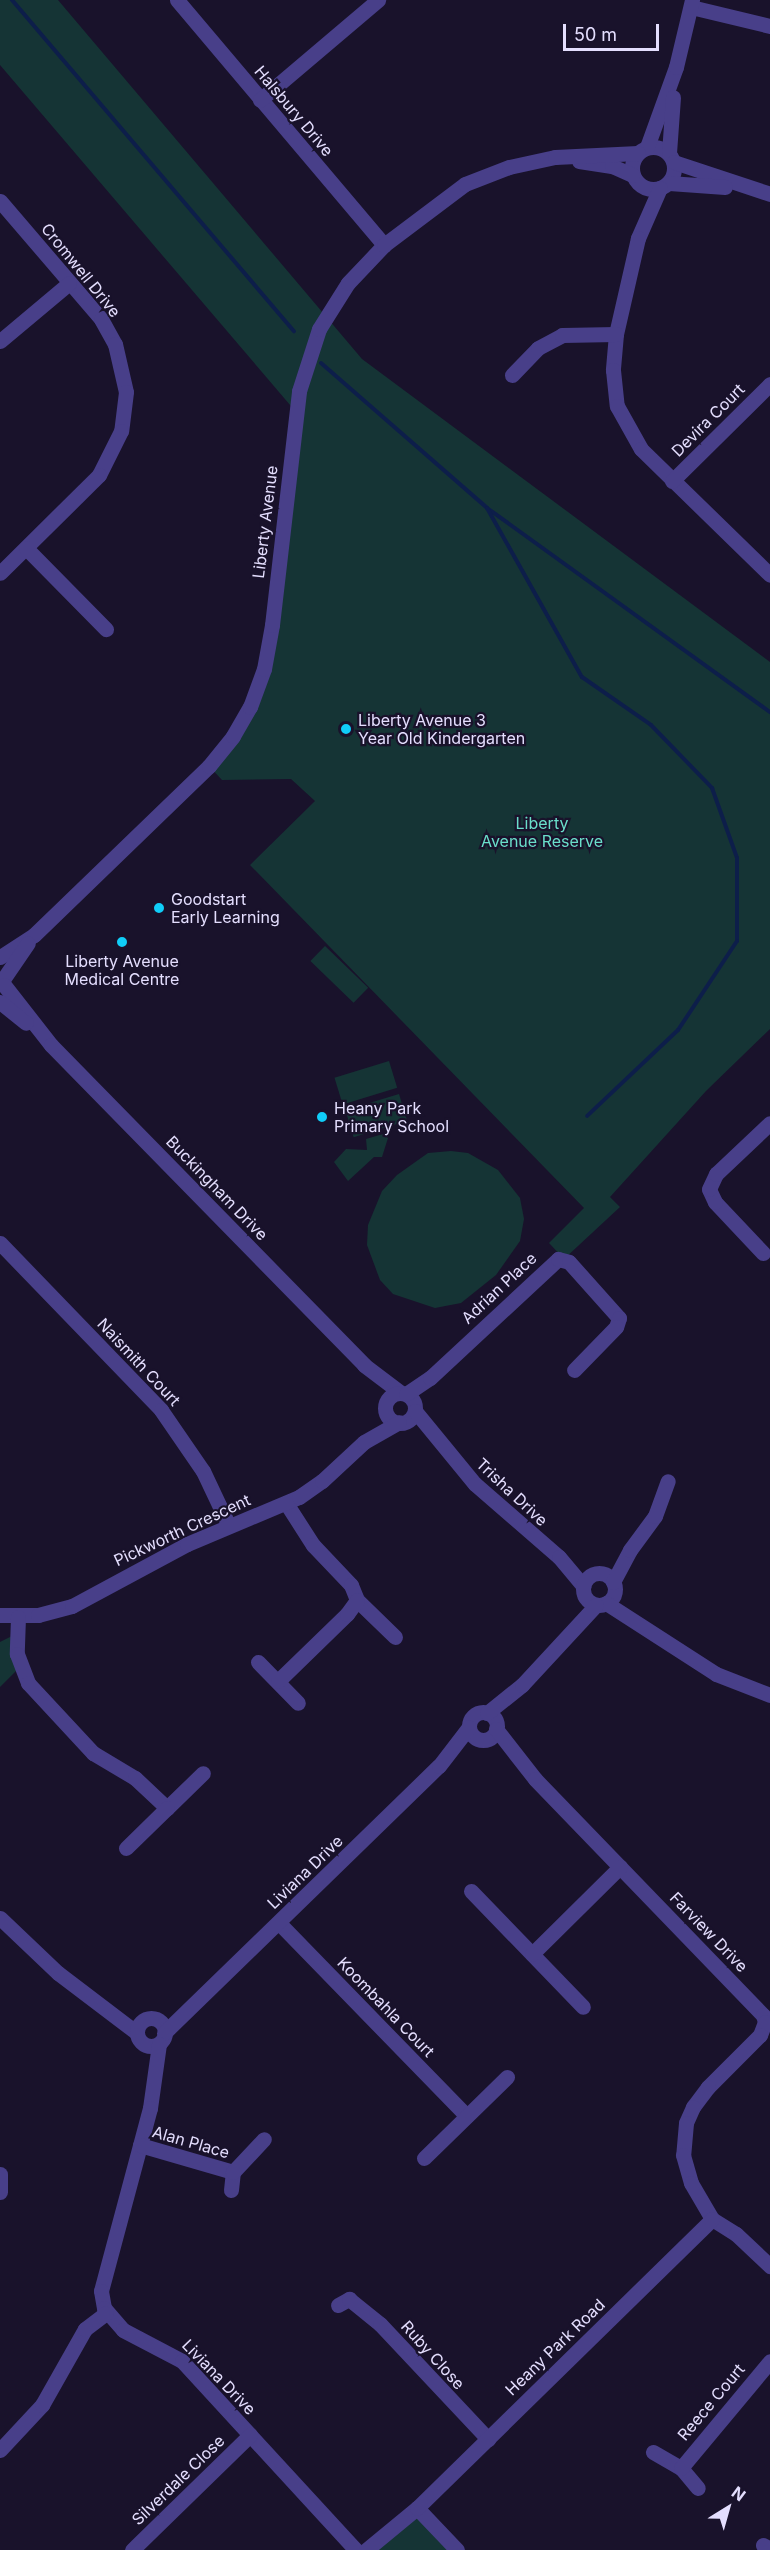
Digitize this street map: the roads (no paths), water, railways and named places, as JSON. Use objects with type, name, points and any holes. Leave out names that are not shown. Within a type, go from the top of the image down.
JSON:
[{"type":"street","name":"Halsbury Drive","points":[[177,0],[384,245]]},
{"type":"street","points":[[260,100],[378,0]]},
{"type":"street","points":[[770,26],[692,4],[676,67],[642,150],[637,180],[638,238],[616,334],[613,382],[620,416],[641,449],[770,575]]},
{"type":"street","points":[[638,238],[665,186],[671,158],[676,67]]},
{"type":"street","name":"Liberty Avenue","points":[[2,981],[34,935],[208,766],[233,736],[250,707],[264,669],[272,625],[303,372],[319,329],[337,297],[384,245],[465,184],[509,167],[555,157],[642,150],[671,158]]},
{"type":"street","name":"Liberty Avenue","points":[[555,157],[612,166],[637,180],[665,186]]},
{"type":"street","points":[[671,158],[749,189],[770,194]]},
{"type":"street","points":[[665,186],[749,189]]},
{"type":"street","name":"Cromwell Drive","points":[[0,201],[100,319],[115,344],[124,378],[124,418],[117,443],[99,475],[0,573]]},
{"type":"street","points":[[0,341],[69,283]]},
{"type":"street","points":[[512,375],[538,348],[562,335],[616,334]]},
{"type":"street","name":"Devira Court","points":[[672,481],[770,384]]},
{"type":"street","points":[[26,548],[106,629]]},
{"type":"street","name":"Liberty Avenue","points":[[0,957],[34,935]]},
{"type":"street","name":"Buckingham Drive","points":[[2,981],[43,1036]]},
{"type":"street","name":"Buckingham Drive","points":[[0,1002],[43,1036],[364,1365],[409,1400]]},
{"type":"street","points":[[763,1253],[715,1202],[709,1189],[716,1174],[770,1123]]},
{"type":"street","name":"Naismith Court","points":[[0,1243],[168,1419],[203,1471],[228,1524]]},
{"type":"street","name":"Adrian Place","points":[[409,1400],[558,1259],[569,1262],[619,1318],[616,1328],[574,1370]]},
{"type":"street","name":"Buckingham Drive","points":[[364,1365],[386,1407],[400,1423]]},
{"type":"street","name":"Pickworth Crescent","points":[[0,1615],[18,1617],[72,1606],[228,1524],[286,1503],[322,1481],[364,1442],[390,1397],[409,1400],[400,1423],[364,1442]]},
{"type":"street","name":"Trisha Drive","points":[[409,1400],[444,1451],[504,1512],[559,1557],[653,1631],[716,1674],[770,1695]]},
{"type":"street","name":"Trisha Drive","points":[[400,1423],[444,1451]]},
{"type":"street","points":[[493,1722],[563,1638],[655,1516],[668,1481]]},
{"type":"street","points":[[286,1503],[313,1545],[351,1585],[357,1600],[395,1637]]},
{"type":"street","points":[[278,1681],[348,1614],[357,1600]]},
{"type":"street","points":[[18,1617],[17,1654],[32,1691],[93,1753],[135,1778],[167,1808]]},
{"type":"street","points":[[258,1662],[298,1703]]},
{"type":"street","name":"Liviana Drive","points":[[150,2032],[195,2002],[279,1923],[439,1766],[469,1726],[474,1715],[493,1722],[482,1740],[439,1766]]},
{"type":"street","name":"Farview Drive","points":[[493,1722],[535,1779],[765,2019],[760,2036],[699,2096],[686,2123],[686,2170],[712,2219]]},
{"type":"street","name":"Farview Drive","points":[[469,1726],[482,1740],[535,1779]]},
{"type":"street","points":[[126,1848],[203,1773]]},
{"type":"street","points":[[532,1954],[620,1867]]},
{"type":"street","points":[[471,1892],[584,2007]]},
{"type":"street","points":[[0,1918],[58,1973],[103,2005],[150,2032],[155,2086],[101,2291],[106,2313],[86,2329],[42,2404],[0,2450]]},
{"type":"street","name":"Koombahla Court","points":[[279,1923],[467,2116]]},
{"type":"street","points":[[424,2158],[507,2077]]},
{"type":"street","name":"Alan Place","points":[[231,2190],[233,2172],[264,2139]]},
{"type":"street","name":"Alan Place","points":[[140,2145],[233,2172]]},
{"type":"street","points":[[0,2174],[0,2192]]},
{"type":"street","points":[[712,2219],[766,2256]]},
{"type":"street","name":"Heany Park Road","points":[[366,2550],[417,2508],[712,2219]]},
{"type":"street","name":"Ruby Close","points":[[348,2297],[394,2337],[488,2439]]},
{"type":"street","name":"Liviana Drive","points":[[106,2313],[123,2330],[182,2361],[356,2550]]},
{"type":"street","name":"Reece Court","points":[[681,2468],[770,2361]]},
{"type":"street","name":"Silverdale Close","points":[[132,2550],[250,2435]]},
{"type":"street","name":"Reece Court","points":[[653,2452],[681,2468],[698,2488]]},
{"type":"street","points":[[417,2508],[457,2550]]},
{"type":"waterway","points":[[12,0],[294,331]]},
{"type":"waterway","points":[[321,363],[487,508],[770,712]]},
{"type":"waterway","points":[[487,508],[582,677],[651,725],[712,788],[737,858],[737,941],[678,1030],[587,1116]]},
{"type":"place","name":"Liberty Avenue 3 Year Old Kindergarten","points":[[346,729]]},
{"type":"place","name":"Goodstart Early Learning","points":[[159,908]]},
{"type":"place","name":"Liberty Avenue Medical Centre","points":[[122,942]]},
{"type":"place","name":"Heany Park Primary School","points":[[322,1117]]},
{"type":"park label","name":"Liberty Avenue Reserve","points":[[542,832]]}]
